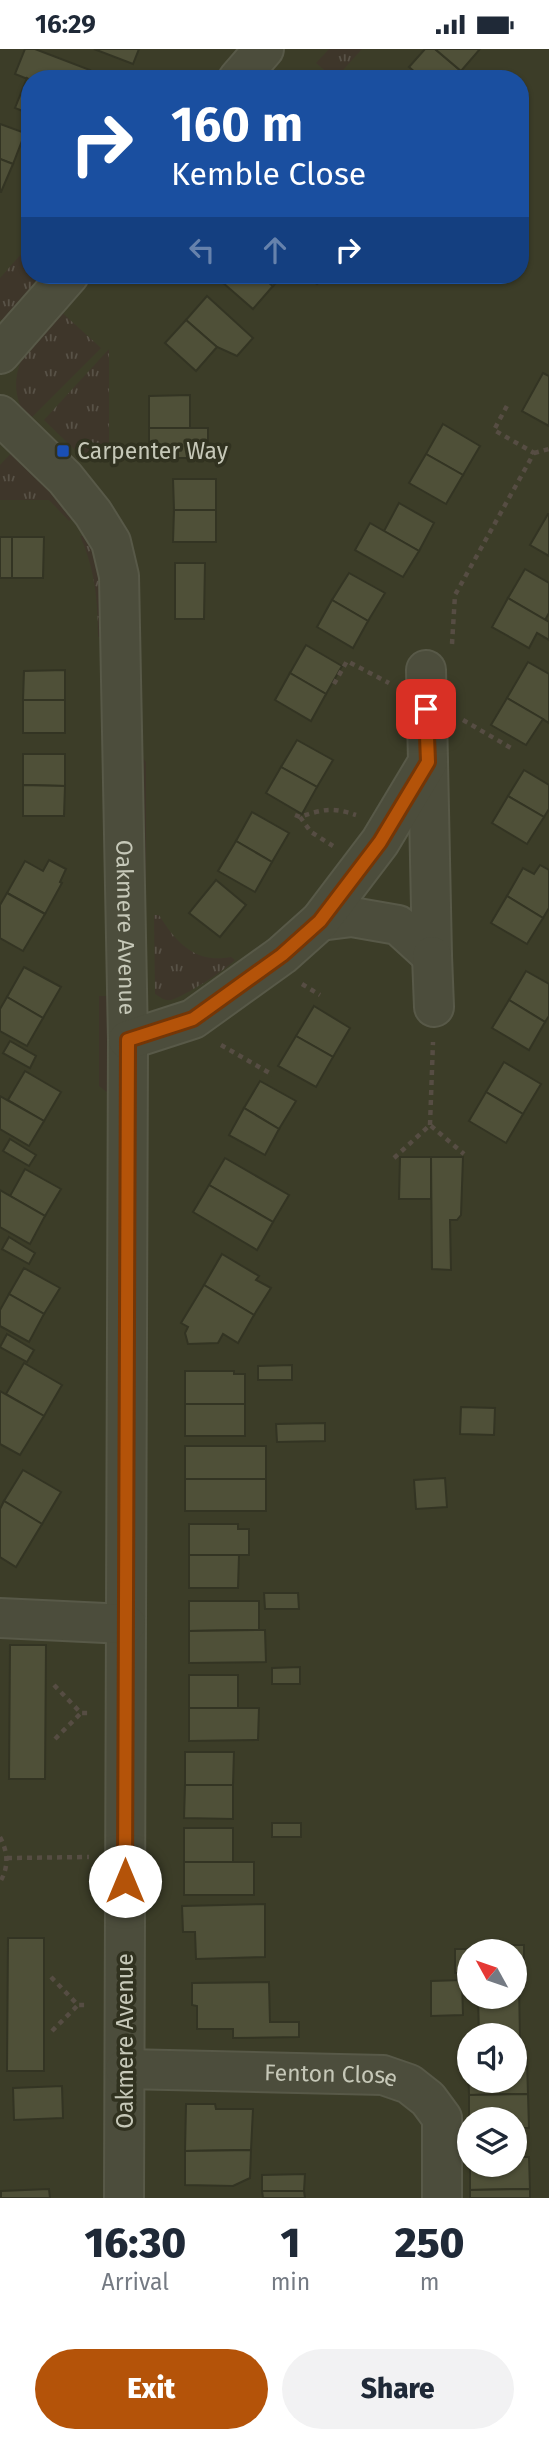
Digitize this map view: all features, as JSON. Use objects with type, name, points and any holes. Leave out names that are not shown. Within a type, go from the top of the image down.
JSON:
[{"type":"street","points":[[246,70],[264,49]]},
{"type":"street","points":[[0,354],[61,284]]},
{"type":"street","name":"Oakmere Avenue","points":[[0,415],[65,478],[93,513],[111,542],[119,576],[128,1040],[124,2198]]},
{"type":"street","points":[[426,668],[434,1023]]},
{"type":"street","points":[[128,1040],[193,1019],[282,955],[320,921],[380,842],[428,762]]},
{"type":"street","points":[[320,921],[352,917],[398,925],[432,956]]},
{"type":"street","points":[[0,1618],[126,1624]]},
{"type":"street","name":"Fenton Close","points":[[125,2069],[383,2075],[409,2084],[428,2099],[442,2118],[442,2198]]},
{"type":"path","points":[[509,402],[494,430],[534,453],[549,449]]},
{"type":"path","points":[[334,684],[347,661],[426,668],[455,595],[534,453]]},
{"type":"path","points":[[453,715],[511,748]]},
{"type":"path","points":[[343,852],[311,832],[298,816],[323,809],[338,809],[366,820]]},
{"type":"path","points":[[394,1158],[430,1125],[434,1023]]},
{"type":"path","points":[[217,1042],[273,1075]]},
{"type":"path","points":[[430,1125],[464,1154]]},
{"type":"path","points":[[54,1739],[81,1713]]},
{"type":"path","points":[[0,1837],[7,1858],[0,1882]]},
{"type":"path","points":[[7,1858],[125,1856]]},
{"type":"path","points":[[52,2031],[78,2005]]},
{"type":"green space","points":[[329,49],[362,49],[343,70],[324,70],[316,63]]},
{"type":"green space","points":[[21,254],[21,284],[40,284],[5,323],[0,319],[0,278]]},
{"type":"green space","points":[[58,309],[101,348],[28,421],[20,405],[17,375],[36,335]]},
{"type":"green space","points":[[109,349],[109,455],[85,460],[44,420]]},
{"type":"green space","points":[[15,449],[75,515],[69,521],[49,500],[0,500],[0,465]]},
{"type":"green space","points":[[86,535],[102,561],[104,635],[98,637],[95,585],[80,536]]},
{"type":"green space","points":[[136,758],[143,758],[146,762],[146,984]]},
{"type":"green space","points":[[154,915],[159,915],[180,942],[197,954],[207,957],[231,957],[235,960],[185,994],[171,1000],[160,997],[155,994]]},
{"type":"green space","points":[[99,996],[107,996],[108,1093],[99,1086]]},
{"type":"building","points":[[25,49],[35,49],[90,70],[21,70],[21,76],[15,74]]},
{"type":"building","points":[[94,49],[139,49],[133,64]]},
{"type":"building","points":[[425,49],[435,49],[460,70],[412,70],[409,67]]},
{"type":"building","points":[[435,49],[480,49],[460,70]]},
{"type":"building","points":[[21,93],[21,110],[15,108]]},
{"type":"building","points":[[0,124],[21,132],[21,143],[13,164],[0,159]]},
{"type":"building","points":[[0,159],[13,164],[1,192],[0,192]]},
{"type":"building","points":[[224,284],[273,286],[253,309]]},
{"type":"building","points":[[207,296],[253,338],[237,356],[217,347],[186,320]]},
{"type":"building","points":[[186,320],[217,347],[196,371],[165,343]]},
{"type":"building","points":[[543,373],[549,376],[549,426],[522,411]]},
{"type":"building","points":[[190,395],[190,428],[149,428],[149,396]]},
{"type":"building","points":[[443,424],[480,446],[463,475],[426,454]]},
{"type":"building","points":[[149,428],[208,428],[208,458],[149,458]]},
{"type":"building","points":[[426,454],[463,475],[446,504],[409,483]]},
{"type":"building","points":[[173,479],[216,479],[216,510],[174,510]]},
{"type":"building","points":[[399,503],[434,523],[419,551],[384,531]]},
{"type":"building","points":[[174,510],[216,510],[216,542],[173,542]]},
{"type":"building","points":[[549,514],[549,556],[530,545]]},
{"type":"building","points":[[370,523],[419,551],[403,577],[355,550]]},
{"type":"building","points":[[0,537],[12,537],[12,578],[0,578]]},
{"type":"building","points":[[12,537],[44,537],[43,578],[12,578]]},
{"type":"building","points":[[175,563],[205,563],[204,619],[175,619]]},
{"type":"building","points":[[525,569],[549,583],[549,613],[545,620],[508,598]]},
{"type":"building","points":[[349,573],[385,593],[368,621],[332,600]]},
{"type":"building","points":[[508,598],[549,622],[549,640],[537,633],[529,648],[492,627]]},
{"type":"building","points":[[332,600],[368,621],[353,648],[317,627]]},
{"type":"building","points":[[306,645],[342,666],[326,694],[290,673]]},
{"type":"building","points":[[528,662],[549,674],[549,723],[507,698]]},
{"type":"building","points":[[65,670],[65,700],[23,700],[24,671]]},
{"type":"building","points":[[290,673],[326,694],[311,721],[275,700]]},
{"type":"building","points":[[507,698],[543,719],[526,745],[491,725]]},
{"type":"building","points":[[23,700],[65,700],[65,733],[23,733]]},
{"type":"building","points":[[297,740],[333,760],[317,787],[281,767]]},
{"type":"building","points":[[23,754],[65,754],[65,786],[23,785]]},
{"type":"building","points":[[281,767],[317,787],[302,814],[266,793]]},
{"type":"building","points":[[524,770],[549,785],[549,809],[544,817],[508,796]]},
{"type":"building","points":[[23,785],[65,786],[64,816],[23,816]]},
{"type":"building","points":[[508,796],[544,817],[527,844],[492,823]]},
{"type":"building","points":[[252,812],[289,833],[272,862],[236,841]]},
{"type":"building","points":[[236,841],[272,862],[255,892],[218,871]]},
{"type":"building","points":[[49,860],[66,869],[60,882],[62,883],[45,914],[7,893],[25,861],[43,871]]},
{"type":"building","points":[[540,865],[549,870],[549,908],[543,918],[507,896],[523,868],[534,874]]},
{"type":"building","points":[[216,880],[246,905],[220,937],[189,913]]},
{"type":"building","points":[[7,893],[45,914],[23,951],[0,938],[0,905]]},
{"type":"building","points":[[507,896],[543,918],[527,944],[491,923]]},
{"type":"building","points":[[24,967],[61,987],[43,1018],[7,997]]},
{"type":"building","points":[[526,971],[549,984],[549,1016],[545,1022],[509,1000]]},
{"type":"building","points":[[7,997],[43,1018],[27,1046],[0,1031],[0,1009]]},
{"type":"building","points":[[509,1000],[545,1022],[529,1050],[492,1028]]},
{"type":"building","points":[[314,1006],[350,1028],[333,1057],[296,1036]]},
{"type":"building","points":[[296,1036],[333,1057],[316,1087],[278,1066]]},
{"type":"building","points":[[10,1041],[36,1056],[30,1068],[3,1053]]},
{"type":"building","points":[[504,1062],[541,1084],[523,1114],[486,1092]]},
{"type":"building","points":[[25,1071],[61,1092],[44,1121],[8,1100]]},
{"type":"building","points":[[260,1081],[296,1101],[279,1129],[244,1108]]},
{"type":"building","points":[[486,1092],[523,1114],[506,1143],[469,1121]]},
{"type":"building","points":[[0,1096],[44,1121],[29,1146],[0,1129]]},
{"type":"building","points":[[244,1108],[279,1129],[265,1155],[229,1135]]},
{"type":"building","points":[[10,1139],[36,1155],[29,1166],[3,1151]]},
{"type":"building","points":[[400,1157],[431,1157],[431,1199],[399,1199]]},
{"type":"building","points":[[431,1157],[463,1157],[461,1215],[457,1220],[450,1220],[451,1270],[432,1269]]},
{"type":"building","points":[[225,1158],[289,1195],[273,1222],[209,1185]]},
{"type":"building","points":[[25,1169],[61,1189],[45,1216],[10,1196]]},
{"type":"building","points":[[209,1185],[273,1222],[257,1250],[193,1212]]},
{"type":"building","points":[[0,1190],[45,1216],[30,1244],[0,1227]]},
{"type":"building","points":[[9,1237],[35,1253],[29,1264],[2,1249]]},
{"type":"building","points":[[222,1254],[259,1276],[256,1280],[271,1288],[254,1315],[204,1285]]},
{"type":"building","points":[[24,1268],[60,1288],[44,1314],[9,1294]]},
{"type":"building","points":[[204,1285],[254,1315],[238,1343],[223,1334],[218,1343],[188,1344],[185,1333],[188,1327],[181,1323]]},
{"type":"building","points":[[9,1294],[44,1314],[29,1342],[0,1326],[0,1310]]},
{"type":"building","points":[[7,1334],[34,1350],[27,1362],[0,1347]]},
{"type":"building","points":[[24,1363],[62,1385],[44,1416],[6,1394]]},
{"type":"building","points":[[292,1365],[292,1380],[258,1380],[258,1366]]},
{"type":"building","points":[[185,1371],[234,1371],[234,1374],[245,1374],[245,1404],[185,1404]]},
{"type":"building","points":[[0,1391],[44,1416],[20,1455],[0,1444]]},
{"type":"building","points":[[185,1404],[245,1404],[245,1436],[185,1436]]},
{"type":"building","points":[[461,1407],[495,1408],[494,1435],[460,1434]]},
{"type":"building","points":[[325,1423],[325,1441],[277,1442],[276,1424]]},
{"type":"building","points":[[185,1446],[266,1446],[266,1479],[185,1479]]},
{"type":"building","points":[[23,1470],[61,1492],[42,1524],[4,1501]]},
{"type":"building","points":[[445,1478],[447,1507],[416,1509],[414,1480]]},
{"type":"building","points":[[185,1479],[266,1479],[266,1511],[185,1511]]},
{"type":"building","points":[[4,1501],[42,1524],[16,1567],[0,1557],[0,1509]]},
{"type":"building","points":[[189,1524],[238,1524],[238,1529],[249,1529],[249,1555],[189,1555]]},
{"type":"building","points":[[189,1555],[239,1555],[238,1588],[189,1588]]},
{"type":"building","points":[[264,1593],[298,1593],[299,1609],[265,1609]]},
{"type":"building","points":[[189,1601],[259,1601],[259,1630],[189,1631]]},
{"type":"building","points":[[265,1630],[266,1662],[189,1663],[189,1631]]},
{"type":"building","points":[[10,1645],[46,1645],[45,1779],[9,1779]]},
{"type":"building","points":[[300,1667],[300,1684],[272,1684],[272,1668]]},
{"type":"building","points":[[189,1675],[238,1675],[238,1708],[189,1708]]},
{"type":"building","points":[[189,1708],[259,1708],[258,1740],[189,1741]]},
{"type":"building","points":[[185,1752],[234,1752],[233,1785],[185,1785]]},
{"type":"building","points":[[185,1785],[233,1785],[233,1819],[184,1818]]},
{"type":"building","points":[[272,1823],[301,1823],[301,1837],[272,1837]]},
{"type":"building","points":[[184,1828],[233,1828],[233,1862],[184,1862]]},
{"type":"building","points":[[184,1862],[254,1862],[254,1895],[184,1895]]},
{"type":"building","points":[[265,1904],[265,1957],[196,1959],[195,1932],[183,1932],[182,1906]]},
{"type":"building","points":[[8,1938],[44,1938],[44,2071],[7,2071]]},
{"type":"building","points":[[455,1949],[457,1949],[457,1973]]},
{"type":"building","points":[[457,1980],[457,2009],[463,2009],[463,2015],[431,2016],[431,1981]]},
{"type":"building","points":[[269,1982],[270,2022],[299,2022],[299,2037],[233,2038],[233,2029],[197,2029],[197,2006],[192,2005],[192,1983]]},
{"type":"building","points":[[478,2009],[519,2009],[520,2023],[479,2023]]},
{"type":"building","points":[[527,2060],[528,2094],[469,2095],[527,2093]]},
{"type":"building","points":[[62,2086],[63,2118],[14,2120],[13,2088]]},
{"type":"building","points":[[528,2094],[529,2128],[527,2107],[469,2107],[469,2095]]},
{"type":"building","points":[[186,2104],[215,2104],[216,2109],[253,2109],[251,2150],[185,2151]]},
{"type":"building","points":[[251,2150],[250,2178],[233,2186],[185,2185],[185,2151]]},
{"type":"building","points":[[529,2157],[530,2189],[470,2190],[470,2177],[527,2177]]},
{"type":"building","points":[[305,2174],[304,2191],[262,2191],[262,2175]]},
{"type":"building","points":[[49,2189],[50,2198],[1,2198],[1,2191]]},
{"type":"building","points":[[530,2189],[530,2198],[470,2198],[470,2190]]},
{"type":"building","points":[[262,2191],[304,2191],[305,2198],[263,2198]]},
{"type":"place","name":"Carpenter Way","points":[[63,451]]},
{"type":"route","points":[[125,1881],[128,1040],[193,1019],[282,955],[320,921],[380,842],[428,762],[426,709]]}]
